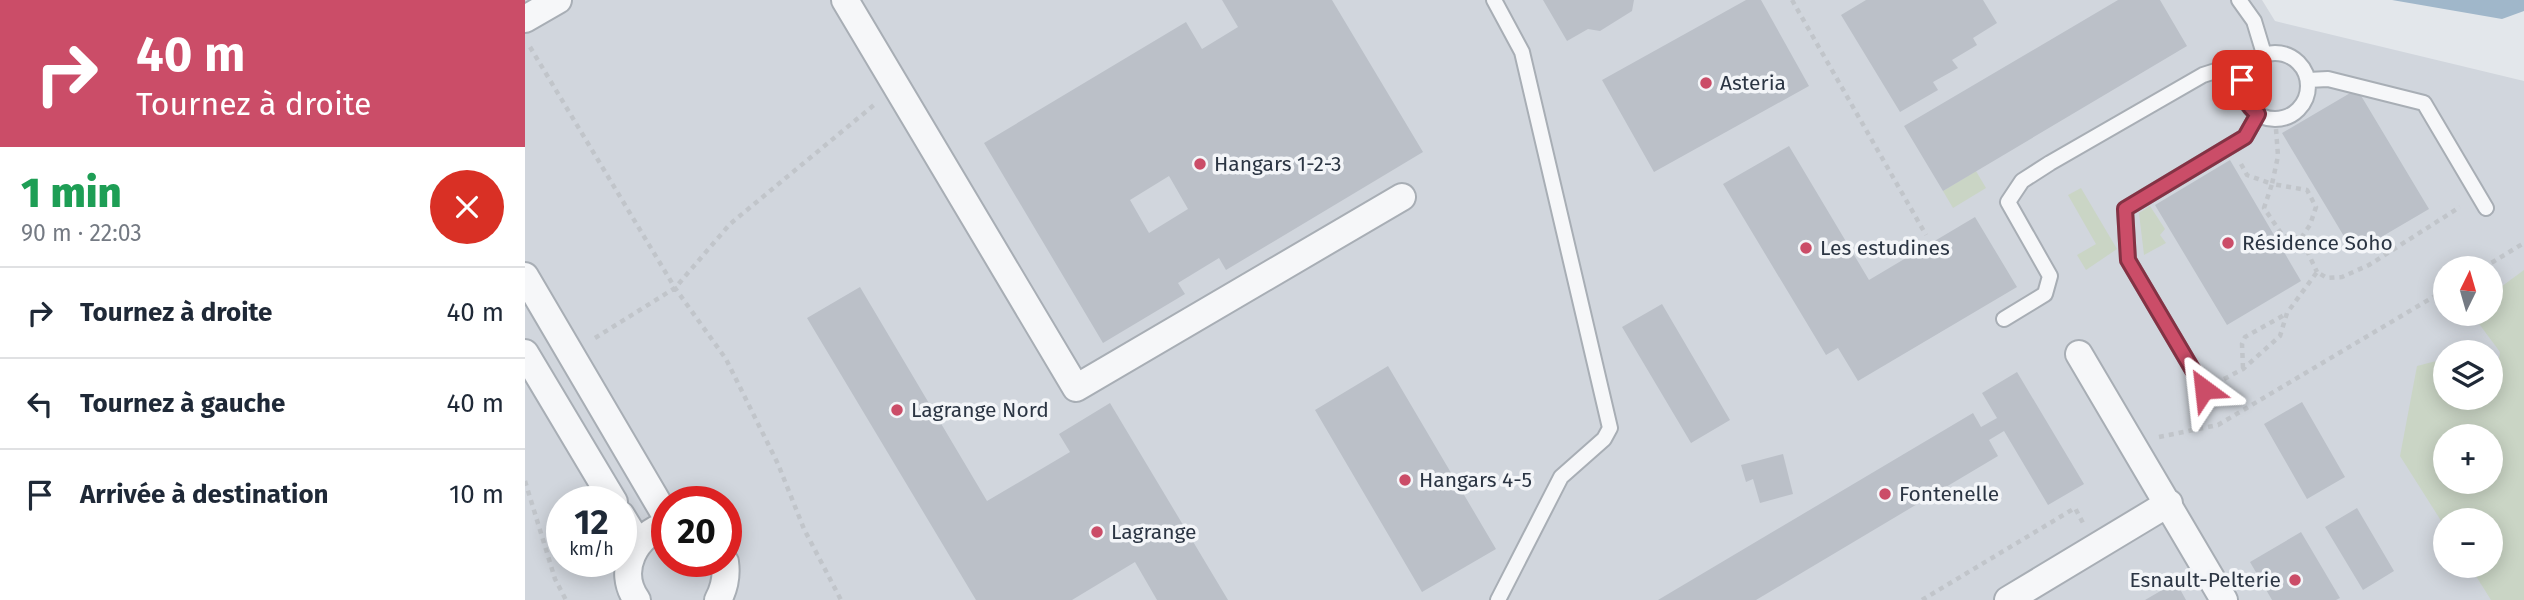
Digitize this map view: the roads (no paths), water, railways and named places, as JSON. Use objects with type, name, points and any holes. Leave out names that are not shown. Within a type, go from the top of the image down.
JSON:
[{"type":"street","points":[[525,19],[558,0]]},
{"type":"street","points":[[845,0],[1076,388],[1402,197]]},
{"type":"street","points":[[525,276],[651,490]]},
{"type":"street","points":[[525,353],[604,486]]},
{"type":"street","points":[[2079,354],[2224,600]]},
{"type":"street","points":[[2008,600],[2169,503]]},
{"type":"street","points":[[632,599],[628,569],[631,555],[638,543],[651,532]]},
{"type":"street","points":[[718,600],[724,589],[725,577]]},
{"type":"lane","points":[[1494,0],[1522,52],[1610,428],[1604,439],[1561,477],[1499,600]]},
{"type":"lane","points":[[2239,0],[2254,21],[2264,54]]},
{"type":"lane","points":[[2264,54],[2287,54],[2297,60],[2308,80],[2305,102],[2287,117],[2275,119],[2258,114],[2246,103],[2242,80],[2246,69],[2264,54]]},
{"type":"lane","points":[[2004,320],[2045,294],[2050,276],[2008,202],[2022,181],[2203,75],[2228,67],[2246,69]]},
{"type":"lane","points":[[2308,80],[2328,79],[2424,103],[2486,208]]},
{"type":"lane","points":[[2204,389],[2128,260],[2125,209],[2245,137],[2258,114]]},
{"type":"water","points":[[2392,0],[2524,0],[2524,11],[2502,19]]},
{"type":"place","name":"Asteria","points":[[1706,83]]},
{"type":"place","name":"Hangars 1-2-3","points":[[1200,164]]},
{"type":"place","name":"Résidence Soho","points":[[2228,243]]},
{"type":"place","name":"Les estudines","points":[[1806,248]]},
{"type":"place","name":"Lagrange Nord","points":[[897,410]]},
{"type":"place","name":"Hangars 4-5","points":[[1405,480]]},
{"type":"place","name":"Fontenelle","points":[[1885,494]]},
{"type":"place","name":"Lagrange","points":[[1097,532]]},
{"type":"place","name":"Esnault-Pelterie","points":[[2295,580]]}]
